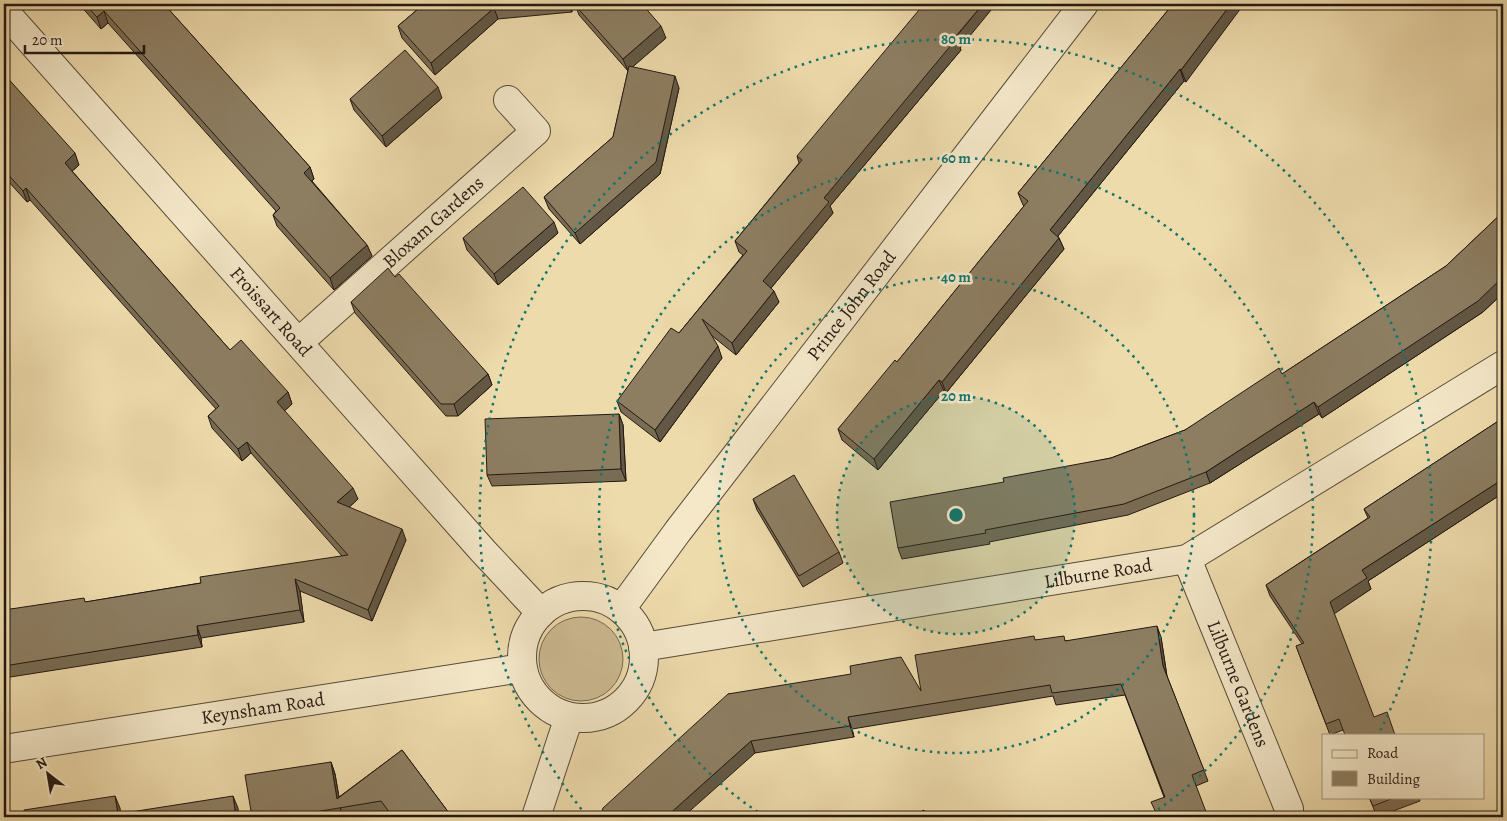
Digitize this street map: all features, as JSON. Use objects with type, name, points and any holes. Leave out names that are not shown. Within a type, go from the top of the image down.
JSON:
[{"type":"street","name":"Prince John Road","points":[[621,609],[690,516],[1084,4]]},
{"type":"street","name":"Froissart Road","points":[[4,11],[483,551],[541,612]]},
{"type":"street","name":"Bloxam Gardens","points":[[299,342],[536,131],[508,100]]},
{"type":"street","name":"Lilburne Road","points":[[644,648],[1187,559],[1503,365]]},
{"type":"street","name":"Lilburne Gardens","points":[[1187,559],[1289,809]]},
{"type":"street","points":[[580,596],[602,598],[621,609],[636,626],[644,648],[642,671],[632,693],[615,709],[593,717],[569,717],[552,710],[538,699],[528,684],[522,668],[522,648],[529,628],[541,612],[559,601],[580,596]]},
{"type":"street","name":"Keynsham Road","points":[[4,749],[522,668]]},
{"type":"street","points":[[536,817],[569,717]]},
{"type":"shaded area","points":[[581,617],[597,620],[611,629],[620,643],[623,659],[620,675],[611,689],[597,698],[581,701],[565,698],[551,689],[542,675],[539,659],[542,643],[551,629],[565,620]]},
{"type":"building","points":[[85,4],[164,4],[310,167],[304,173],[367,245],[330,278],[273,215],[280,208],[104,11],[97,17]]},
{"type":"building","points":[[424,4],[533,4],[494,8],[431,63],[398,26]]},
{"type":"building","points":[[574,4],[642,4],[661,26],[623,59]]},
{"type":"building","points":[[924,4],[983,4],[824,198],[829,202],[763,281],[774,291],[732,343],[702,319],[718,346],[655,430],[617,401],[671,328],[679,333],[747,251],[735,241],[802,160],[797,156]]},
{"type":"building","points":[[1173,4],[1231,4],[1181,70],[1050,230],[1059,238],[942,382],[939,380],[874,459],[838,429],[895,360],[897,362],[1028,201],[1018,193]]},
{"type":"building","points":[[405,50],[438,87],[382,136],[350,99]]},
{"type":"building","points":[[629,66],[675,76],[656,162],[575,233],[544,197],[613,137]]},
{"type":"building","points":[[4,74],[75,153],[65,163],[230,350],[241,340],[288,392],[277,402],[353,488],[337,502],[402,529],[368,610],[295,579],[300,610],[197,626],[198,635],[4,666],[4,610],[84,598],[85,602],[201,583],[200,577],[348,555],[247,442],[238,449],[208,416],[219,406],[26,188],[23,191],[4,170]]},
{"type":"building","points":[[523,187],[554,222],[494,274],[463,238]]},
{"type":"building","points":[[1503,212],[1503,277],[1478,301],[1318,407],[1314,402],[1206,472],[1124,504],[985,530],[986,533],[898,548],[890,502],[1004,482],[1003,478],[1111,458],[1185,430],[1279,368],[1282,374],[1446,266]]},
{"type":"building","points":[[388,268],[395,277],[399,274],[488,374],[454,404],[441,404],[351,302]]},
{"type":"building","points":[[619,414],[621,469],[487,475],[485,419]]},
{"type":"building","points":[[1503,418],[1503,479],[1362,570],[1367,578],[1330,602],[1374,717],[1387,712],[1395,734],[1345,734],[1339,719],[1326,724],[1296,646],[1304,643],[1266,585],[1370,517],[1364,509]]},
{"type":"building","points":[[794,475],[839,552],[799,576],[753,499]]},
{"type":"building","points":[[1157,626],[1163,666],[1204,770],[1192,775],[1208,817],[1158,817],[1151,802],[1165,797],[1121,684],[1052,693],[1050,685],[848,717],[850,726],[751,741],[666,817],[600,817],[603,808],[728,694],[851,674],[850,666],[901,657],[921,691],[915,655],[1034,636],[1035,640],[1064,636],[1065,641]]},
{"type":"building","points":[[402,750],[452,817],[393,817],[381,801],[285,817],[252,817],[245,775],[331,762],[337,799]]},
{"type":"building","points":[[115,796],[118,814],[233,796],[236,817],[25,817],[24,810]]},
{"type":"building","points":[[1369,798],[1393,798],[1373,806]]},
{"type":"building","points":[[923,810],[934,817],[918,817]]}]
